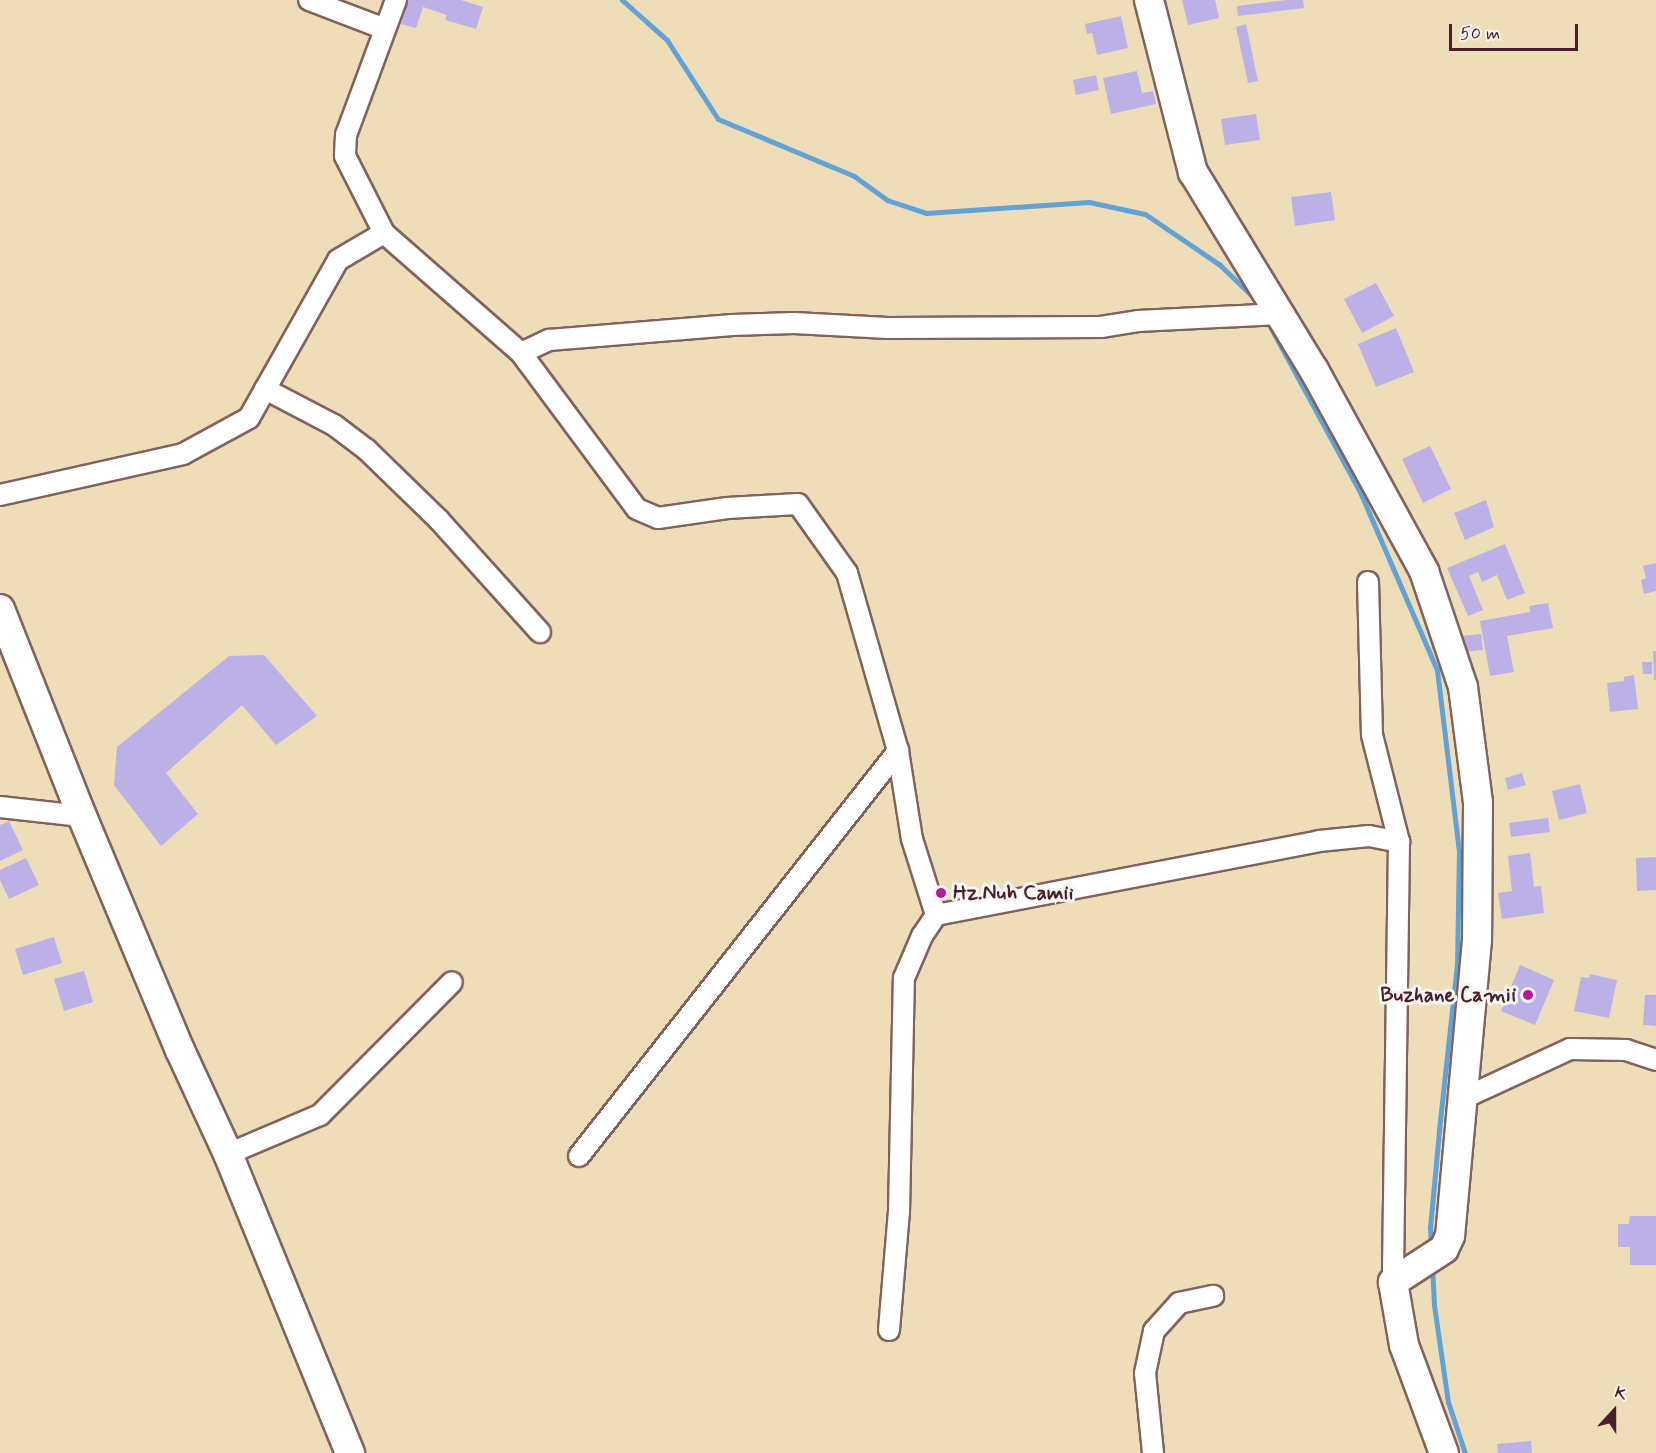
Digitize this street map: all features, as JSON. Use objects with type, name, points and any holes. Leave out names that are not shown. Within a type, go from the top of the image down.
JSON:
[{"type":"street","points":[[309,0],[385,28]]},
{"type":"street","points":[[396,0],[346,135],[345,156],[384,233],[521,353],[637,509],[658,518],[727,508],[798,504],[847,573],[898,752],[912,839],[936,915]]},
{"type":"street","points":[[1149,0],[1193,172],[1280,314],[1424,571],[1463,687],[1478,803],[1477,940],[1450,1236],[1444,1249],[1393,1282]]},
{"type":"street","points":[[0,495],[183,454],[249,418],[338,260],[384,233]]},
{"type":"street","points":[[521,353],[549,340],[732,325],[794,323],[888,328],[1101,327],[1138,321],[1280,314]]},
{"type":"street","points":[[266,389],[334,425],[367,450],[439,520],[540,632]]},
{"type":"street","points":[[1368,582],[1372,735],[1399,842],[1393,1282],[1404,1345],[1444,1453]]},
{"type":"street","points":[[0,609],[82,816],[180,1050],[228,1154],[350,1453]]},
{"type":"street","points":[[579,1156],[898,752]]},
{"type":"street","points":[[0,807],[82,816]]},
{"type":"street","points":[[889,1330],[899,1212],[904,978],[922,936],[936,915],[1319,841],[1369,836],[1399,842]]},
{"type":"street","points":[[228,1154],[320,1115],[452,982]]},
{"type":"street","points":[[1464,1098],[1570,1049],[1626,1050],[1656,1060]]},
{"type":"street","points":[[1153,1453],[1145,1373],[1154,1331],[1179,1303],[1213,1296]]},
{"type":"building","points":[[408,0],[461,0],[483,7],[476,29],[445,20],[447,15],[423,7],[416,28],[401,24]]},
{"type":"building","points":[[1182,0],[1215,0],[1219,18],[1188,25]]},
{"type":"building","points":[[1303,0],[1304,8],[1238,16],[1237,6]]},
{"type":"building","points":[[1121,16],[1128,48],[1097,55],[1092,33],[1087,34],[1085,24]]},
{"type":"building","points":[[1246,24],[1258,81],[1248,83],[1236,27]]},
{"type":"building","points":[[1137,71],[1142,93],[1153,91],[1156,104],[1111,114],[1103,78]]},
{"type":"building","points":[[1096,75],[1099,90],[1076,95],[1073,80]]},
{"type":"building","points":[[1256,114],[1260,140],[1225,145],[1221,119]]},
{"type":"building","points":[[1331,192],[1335,220],[1295,226],[1291,197]]},
{"type":"building","points":[[1376,283],[1394,316],[1362,333],[1344,299]]},
{"type":"building","points":[[1396,328],[1414,372],[1376,387],[1358,344]]},
{"type":"building","points":[[1430,446],[1451,489],[1423,503],[1402,459]]},
{"type":"building","points":[[1486,500],[1494,527],[1465,540],[1454,513]]},
{"type":"building","points":[[1505,544],[1525,593],[1507,600],[1497,575],[1482,582],[1478,572],[1469,576],[1483,610],[1468,616],[1447,568]]},
{"type":"building","points":[[1656,563],[1656,591],[1644,594],[1641,580],[1646,578],[1643,566]]},
{"type":"building","points":[[1548,603],[1553,628],[1507,636],[1514,672],[1490,676],[1480,621],[1530,612],[1529,606]]},
{"type":"building","points":[[1481,634],[1483,650],[1463,652],[1461,636]]},
{"type":"building","points":[[1653,651],[1656,651],[1656,680],[1654,680]]},
{"type":"building","points":[[264,655],[317,716],[276,745],[242,705],[166,773],[198,814],[161,846],[114,785],[117,747],[229,656]]},
{"type":"building","points":[[1642,662],[1652,662],[1652,674],[1643,674]]},
{"type":"building","points":[[1634,675],[1638,709],[1610,712],[1607,683],[1624,681],[1624,677]]},
{"type":"building","points":[[1522,773],[1526,785],[1508,790],[1505,778]]},
{"type":"building","points":[[1580,784],[1587,813],[1559,820],[1552,791]]},
{"type":"building","points":[[1548,818],[1550,832],[1511,837],[1509,823]]},
{"type":"building","points":[[9,821],[23,850],[0,861],[0,825]]},
{"type":"building","points":[[1530,853],[1534,887],[1541,886],[1544,913],[1502,919],[1498,893],[1512,891],[1508,856]]},
{"type":"building","points":[[1656,857],[1656,890],[1637,891],[1636,858]]},
{"type":"building","points":[[26,858],[39,885],[9,899],[0,880],[0,870]]},
{"type":"building","points":[[54,937],[62,963],[23,975],[15,949]]},
{"type":"building","name":"Buzhane Camii","points":[[1520,965],[1554,980],[1535,1025],[1501,1011]]},
{"type":"building","points":[[84,971],[93,1002],[64,1011],[54,979]]},
{"type":"building","points":[[1590,974],[1617,980],[1609,1018],[1574,1011],[1581,977],[1589,978]]},
{"type":"building","points":[[1645,995],[1656,995],[1656,1026],[1643,1025]]},
{"type":"building","points":[[1630,1216],[1656,1216],[1656,1265],[1630,1265],[1630,1247],[1618,1247],[1618,1224],[1629,1224]]},
{"type":"building","points":[[1531,1441],[1532,1453],[1498,1453],[1497,1444]]},
{"type":"waterway","points":[[622,0],[667,40],[718,119],[854,176],[887,200],[926,213],[1089,202],[1145,214],[1220,265],[1254,298]]},
{"type":"waterway","points":[[1266,319],[1360,492],[1437,670],[1459,851],[1457,964],[1430,1228],[1431,1245]]},
{"type":"waterway","points":[[1432,1266],[1434,1305],[1448,1402],[1465,1453]]},
{"type":"place","name":"Hz.Nuh Camii","points":[[941,893]]},
{"type":"place","name":"Buzhane Camii","points":[[1528,995]]}]
